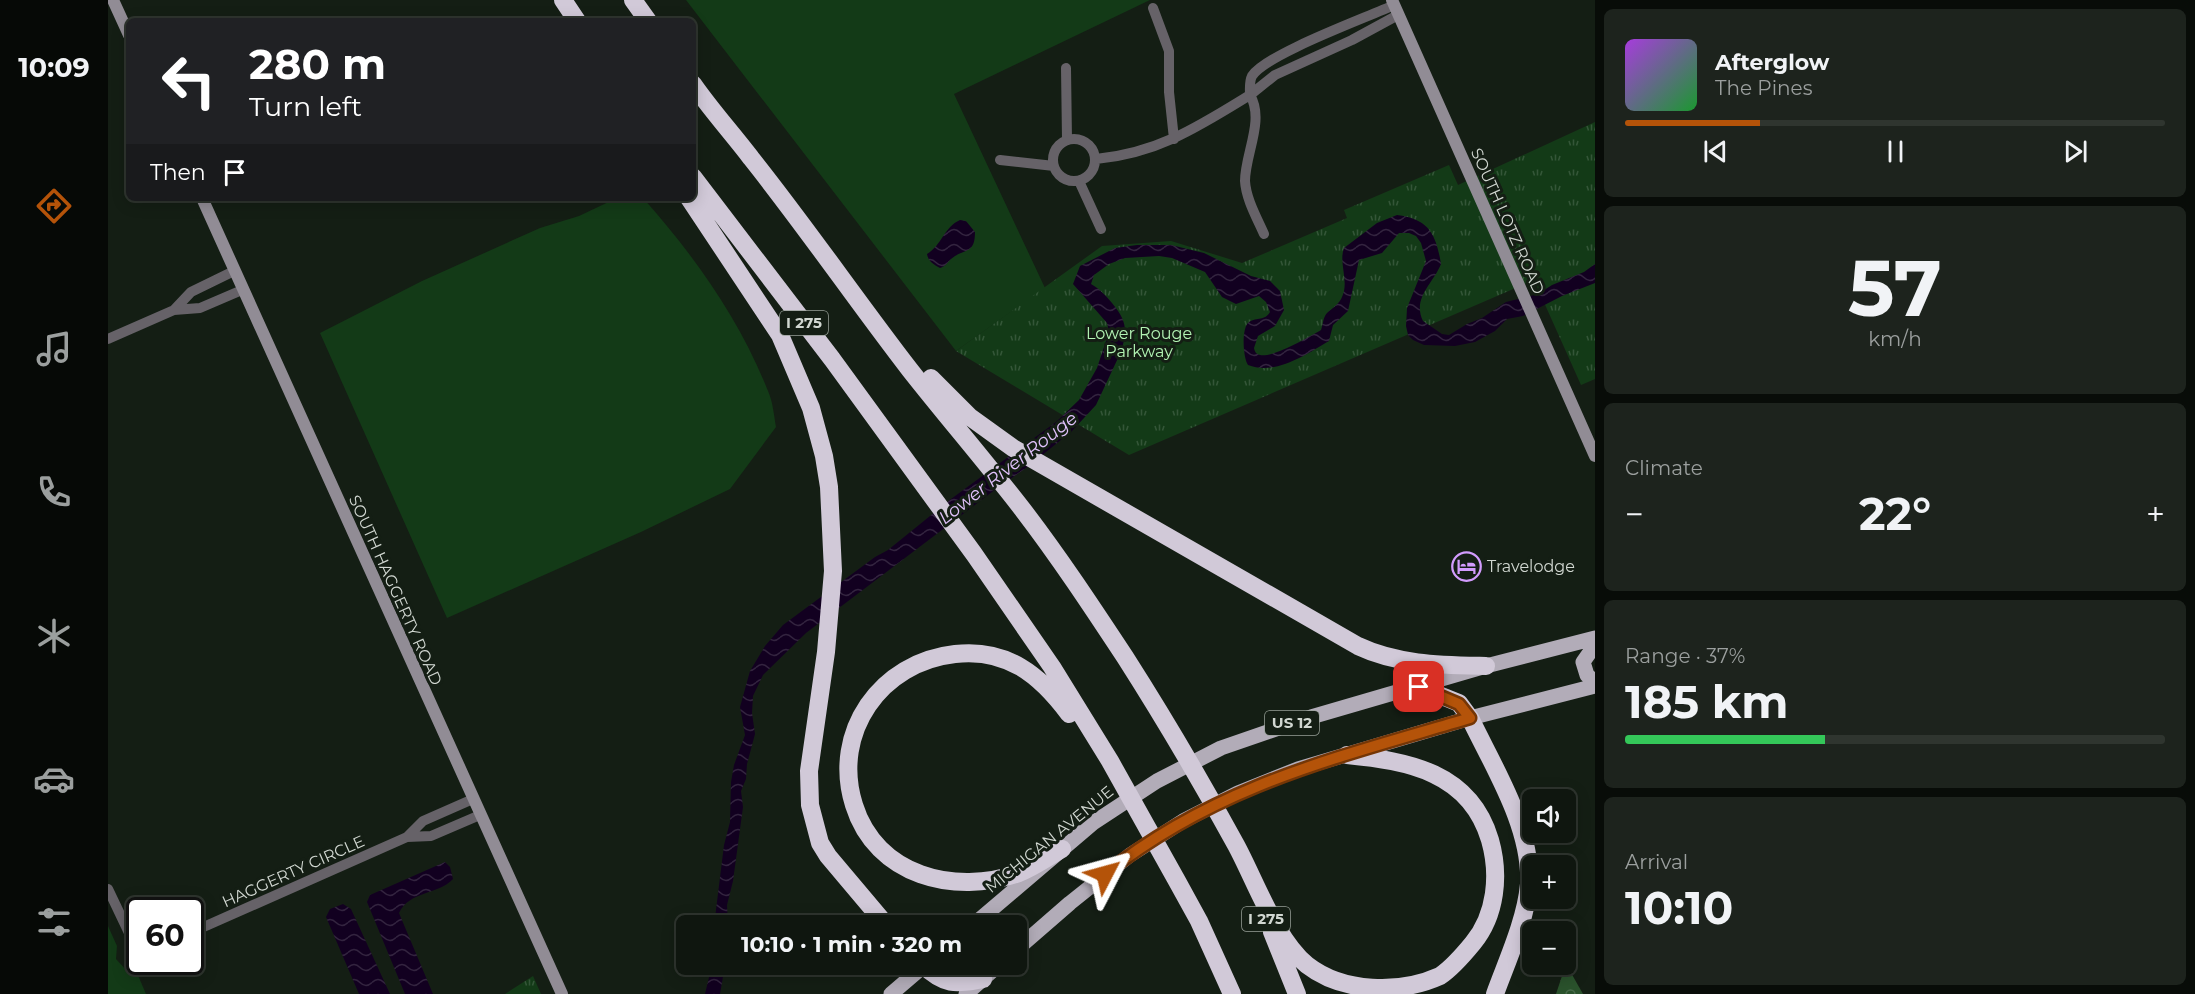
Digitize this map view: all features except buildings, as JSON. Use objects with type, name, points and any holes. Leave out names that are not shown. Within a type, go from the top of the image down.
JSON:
[{"type":"highway","points":[[563,0],[575,18]]},
{"type":"highway","points":[[633,0],[646,18]]},
{"type":"highway","name":"I 275","points":[[696,88],[751,157],[909,368],[1024,512],[1112,638],[1167,725],[1236,845],[1297,994]]},
{"type":"highway","points":[[751,157],[794,205],[936,385],[976,423],[1013,448],[1367,650],[1414,663],[1486,666]]},
{"type":"highway","name":"I 275","points":[[696,181],[832,359],[974,554],[1052,667],[1108,757],[1177,881],[1199,921],[1233,994]]},
{"type":"highway","points":[[691,201],[780,335],[811,408],[824,456],[829,487],[833,571],[826,652],[809,771],[809,793],[813,820],[820,843],[834,866],[877,915]]},
{"type":"highway","points":[[1062,849],[1020,873],[976,883],[940,881],[910,870],[894,860],[871,836],[854,804],[849,766],[854,733],[861,717],[882,687],[909,667],[943,655],[961,653],[995,655],[1029,672],[1043,683],[1055,695],[1080,730],[1108,757]]},
{"type":"highway","points":[[1419,687],[1459,704],[1470,718],[1516,815],[1528,857],[1529,887],[1495,994]]},
{"type":"highway","points":[[1236,845],[1280,930],[1296,955],[1310,968],[1353,987],[1385,991],[1414,986],[1440,976],[1476,940],[1492,905],[1495,890],[1494,857],[1484,823],[1465,796],[1453,785],[1429,770],[1385,759],[1347,755]]},
{"type":"highway","points":[[934,975],[949,983],[983,979]]},
{"type":"main road","points":[[113,0],[126,28]]},
{"type":"main road","name":"SOUTH LOTZ ROAD","points":[[1395,7],[1595,456]]},
{"type":"main road","name":"SOUTH HAGGERTY ROAD","points":[[203,201],[562,994]]},
{"type":"main road","name":"MICHIGAN AVENUE","points":[[985,915],[1093,823],[1135,794],[1221,748],[1311,717],[1486,666],[1595,638]]},
{"type":"main road","points":[[1595,645],[1583,662],[1587,675],[1595,682]]},
{"type":"main road","points":[[1027,941],[1096,882],[1158,836],[1205,808],[1249,788],[1298,769],[1470,718],[1595,687]]},
{"type":"main road","points":[[891,994],[913,975]]},
{"type":"main road","points":[[966,994],[988,975]]},
{"type":"street","points":[[1264,234],[1245,184],[1255,120],[1255,102],[1250,95],[1250,80],[1254,74],[1279,56],[1395,7]]},
{"type":"street","points":[[1096,159],[1124,156],[1174,139],[1203,125],[1250,95],[1275,75],[1352,40],[1395,7]]},
{"type":"street","points":[[1153,8],[1169,51],[1169,92],[1174,139]]},
{"type":"street","points":[[1066,68],[1067,140]]},
{"type":"street","points":[[1067,140],[1086,142],[1095,153],[1096,159],[1092,173],[1073,182],[1061,177],[1053,160],[1057,148],[1067,140]]},
{"type":"street","points":[[1000,160],[1054,166]]},
{"type":"street","points":[[1079,181],[1101,229]]},
{"type":"street","points":[[174,310],[191,292],[234,272]]},
{"type":"street","points":[[108,339],[174,310],[200,308],[242,290]]},
{"type":"street","name":"HAGGERTY CIRCLE","points":[[204,927],[407,837],[423,821],[473,799]]},
{"type":"street","name":"HAGGERTY CIRCLE","points":[[407,837],[431,836],[480,815]]},
{"type":"street","points":[[108,889],[126,927]]},
{"type":"green space","points":[[686,0],[1150,0],[954,94],[1045,288],[956,351]]},
{"type":"green space","name":"Lower Rouge Parkway","points":[[1595,122],[1595,379],[1581,385],[1534,280],[1129,455],[956,351],[1102,246],[1171,241],[1242,263],[1347,218],[1344,210],[1449,165],[1458,185]]},
{"type":"green space","points":[[611,201],[646,201],[698,265],[730,314],[770,395],[776,427],[730,489],[641,532],[447,618],[320,333],[422,281],[540,228],[579,216]]},
{"type":"green space","points":[[108,926],[117,946],[116,959],[126,970],[126,975],[138,975],[146,994],[108,994]]},
{"type":"green space","points":[[1562,975],[1572,975],[1583,994],[1556,994]]},
{"type":"green space","points":[[533,976],[541,994],[505,994]]},
{"type":"water","name":"Lower River Rouge","points":[[1397,215],[1408,217],[1424,224],[1433,236],[1441,264],[1422,298],[1420,313],[1423,321],[1442,334],[1449,335],[1482,318],[1506,302],[1538,294],[1552,285],[1584,272],[1595,264],[1595,283],[1562,296],[1523,316],[1507,319],[1495,331],[1475,342],[1455,346],[1424,345],[1408,335],[1406,326],[1407,308],[1426,261],[1421,243],[1416,236],[1399,233],[1382,253],[1359,260],[1348,311],[1333,325],[1329,341],[1280,366],[1258,368],[1248,365],[1244,343],[1246,325],[1266,317],[1270,312],[1266,302],[1259,296],[1236,304],[1222,297],[1205,272],[1172,258],[1159,256],[1125,258],[1109,264],[1094,275],[1091,284],[1102,292],[1117,310],[1124,322],[1125,334],[1119,356],[1096,405],[1072,431],[1030,465],[806,633],[763,675],[753,696],[752,713],[755,734],[747,764],[746,779],[741,791],[743,807],[733,881],[727,905],[728,915],[715,915],[724,845],[730,822],[731,782],[734,765],[745,735],[740,707],[750,671],[765,646],[783,625],[875,557],[888,550],[951,499],[1056,422],[1079,400],[1097,368],[1109,332],[1107,323],[1073,284],[1080,266],[1115,248],[1137,245],[1171,245],[1204,253],[1251,276],[1270,281],[1280,291],[1284,310],[1275,326],[1258,336],[1255,351],[1259,355],[1266,355],[1291,346],[1321,330],[1326,315],[1343,295],[1344,248],[1377,223]]},
{"type":"water","points":[[960,220],[966,221],[975,232],[973,244],[971,248],[940,268],[929,259],[927,254],[950,227]]},
{"type":"water","points":[[445,862],[450,867],[453,879],[440,888],[410,901],[399,913],[433,994],[405,994],[367,902],[370,895]]},
{"type":"water","points":[[343,904],[351,909],[390,994],[359,994],[326,917],[330,909]]},
{"type":"water","points":[[710,975],[723,975],[720,994],[705,994]]},
{"type":"place","name":"Travelodge","points":[[1466,566]]},
{"type":"route","points":[[1105,874],[1158,836],[1205,808],[1249,788],[1298,769],[1470,718],[1452,699],[1419,687]]}]
